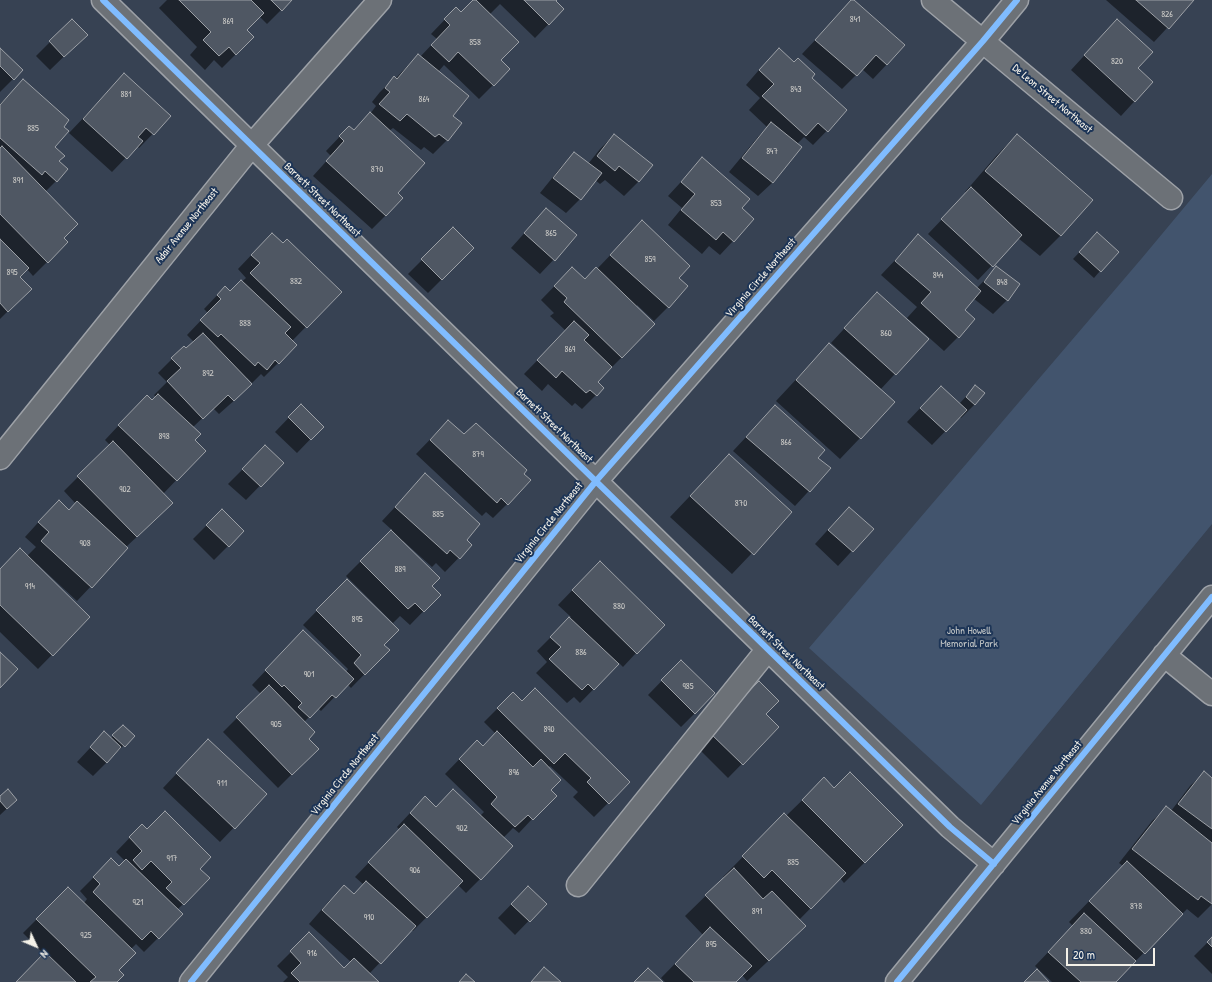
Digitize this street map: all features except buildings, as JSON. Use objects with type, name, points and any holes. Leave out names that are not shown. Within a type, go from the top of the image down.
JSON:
[{"type":"street","name":"Barnett Street Northeast","points":[[103,0],[950,827],[994,864]]},
{"type":"street","name":"Adair Avenue Northeast","points":[[0,458],[252,145],[380,0]]},
{"type":"street","name":"De Leon Street Northeast","points":[[933,0],[1171,198]]},
{"type":"street","name":"Virginia Circle Northeast","points":[[191,982],[596,481],[983,41],[1017,0]]},
{"type":"street","name":"Virginia Avenue Northeast","points":[[897,982],[1212,597]]},
{"type":"street","points":[[578,885],[768,649]]},
{"type":"street","points":[[1164,655],[1212,694]]},
{"type":"green space","name":"John Howell Memorial Park","points":[[1212,174],[1212,524],[981,805],[809,648]]},
{"type":"cycle path","points":[[103,0],[950,827],[994,864]]},
{"type":"cycle path","points":[[191,982],[596,481],[983,41],[1017,0]]},
{"type":"cycle path","points":[[897,982],[1212,597]]}]
